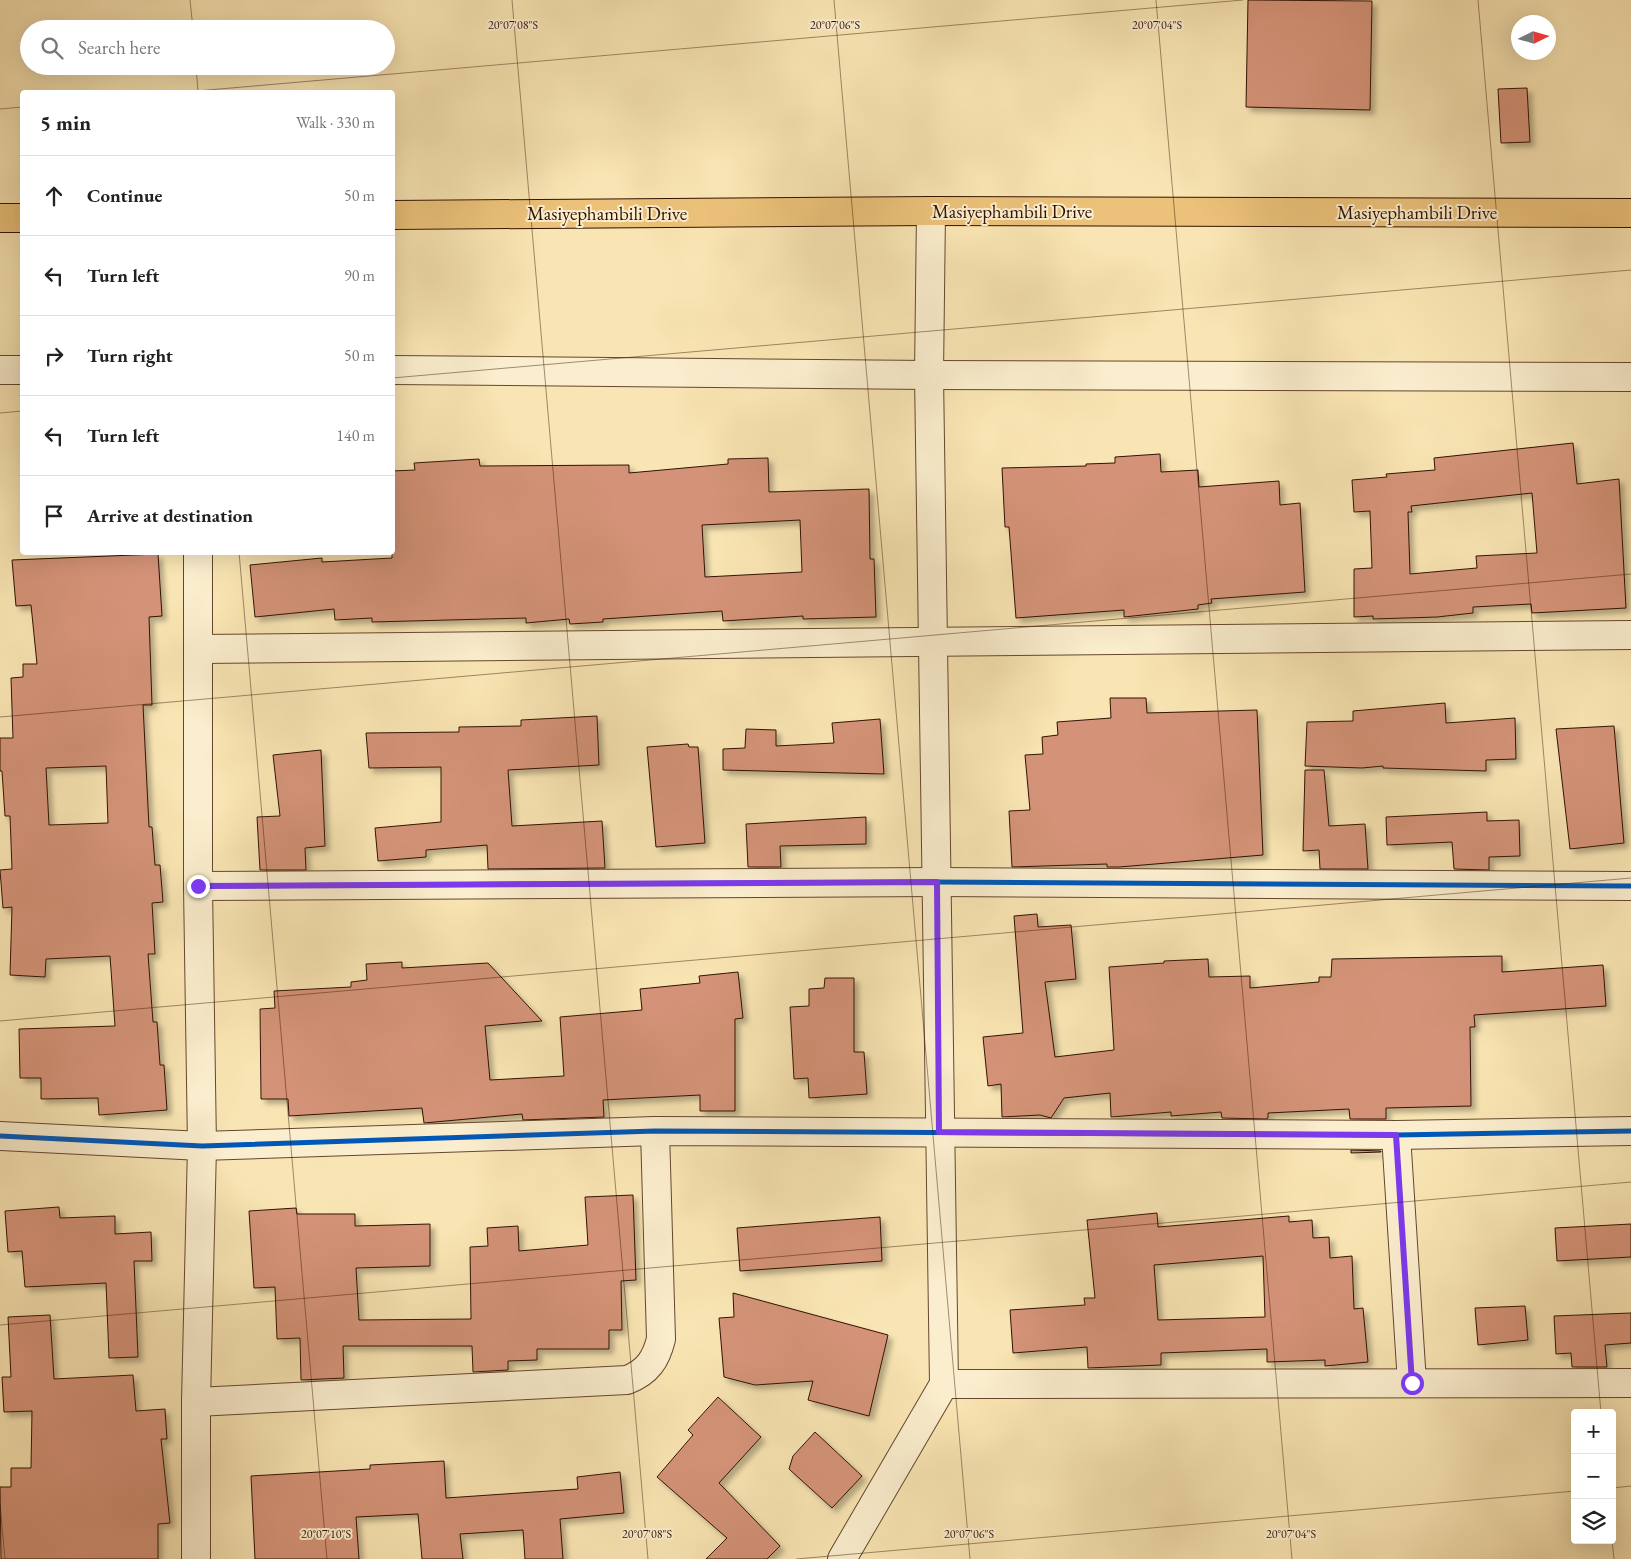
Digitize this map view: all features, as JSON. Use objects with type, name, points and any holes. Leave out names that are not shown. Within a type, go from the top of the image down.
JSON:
[{"type":"main road","name":"Masiyephambili Drive","points":[[395,215],[931,211],[1631,213]]},
{"type":"main road","points":[[0,218],[20,218]]},
{"type":"street","points":[[842,1559],[944,1384],[929,375],[931,211]]},
{"type":"street","points":[[0,370],[20,370]]},
{"type":"street","points":[[395,370],[929,375],[1631,377]]},
{"type":"street","points":[[196,1559],[196,1402],[202,1146],[198,886],[198,555]]},
{"type":"street","points":[[199,649],[1631,635]]},
{"type":"street","points":[[198,886],[937,882],[1631,886]]},
{"type":"street","points":[[196,1402],[628,1380],[639,1376],[649,1367],[657,1355],[661,1338],[655,1131]]},
{"type":"street","points":[[0,1136],[202,1146],[655,1131],[1396,1135],[1631,1131]]},
{"type":"street","points":[[1396,1135],[1412,1383]]},
{"type":"street","points":[[944,1384],[1631,1383]]},
{"type":"building","points":[[1248,0],[1372,1],[1370,110],[1246,107]]},
{"type":"building","points":[[1527,88],[1530,142],[1501,143],[1498,89]]},
{"type":"building","points":[[1573,443],[1577,484],[1619,479],[1626,608],[1532,613],[1531,604],[1473,607],[1473,613],[1437,617],[1373,619],[1373,616],[1354,617],[1354,569],[1372,568],[1370,511],[1354,512],[1352,480],[1387,477],[1386,474],[1435,470],[1434,458]],"holes":[[[1532,493],[1537,553],[1476,556],[1477,568],[1410,574],[1408,512],[1412,512],[1411,506]]]},
{"type":"building","points":[[1160,454],[1161,472],[1198,470],[1199,487],[1279,481],[1280,505],[1300,503],[1305,592],[1211,599],[1212,603],[1198,605],[1198,609],[1124,617],[1124,610],[1016,618],[1009,527],[1005,527],[1002,468],[1086,466],[1086,464],[1115,463],[1115,457]]},
{"type":"building","points":[[768,458],[769,492],[869,489],[870,559],[874,559],[876,617],[803,619],[803,616],[723,621],[722,611],[603,619],[603,622],[570,624],[569,619],[526,623],[526,618],[372,622],[372,618],[335,620],[334,609],[255,617],[250,565],[322,558],[322,562],[392,558],[392,555],[395,555],[395,471],[415,470],[414,463],[479,459],[480,466],[629,465],[629,473],[728,464],[728,459]],"holes":[[[800,520],[802,572],[705,577],[702,525]]]},
{"type":"building","points":[[158,555],[162,616],[149,617],[152,705],[143,705],[149,827],[152,827],[155,865],[160,865],[163,902],[152,903],[155,954],[148,954],[153,1022],[157,1022],[160,1065],[164,1065],[167,1110],[99,1115],[98,1098],[41,1099],[41,1078],[20,1078],[19,1029],[115,1026],[110,956],[46,959],[45,977],[10,975],[12,907],[3,908],[0,870],[12,869],[10,816],[5,816],[2,771],[0,771],[0,738],[13,738],[11,678],[23,677],[23,664],[37,664],[31,605],[16,606],[12,560]],"holes":[[[106,766],[108,823],[49,825],[46,768]]]},
{"type":"building","points":[[1110,698],[1146,698],[1147,713],[1257,710],[1263,855],[1119,867],[1107,867],[1107,864],[1012,867],[1009,811],[1030,810],[1025,755],[1043,754],[1042,737],[1058,735],[1057,722],[1111,718]]},
{"type":"building","points":[[1445,703],[1446,723],[1515,718],[1516,759],[1486,760],[1486,771],[1383,768],[1383,766],[1362,768],[1305,766],[1307,722],[1353,721],[1353,711]]},
{"type":"building","points":[[597,716],[599,765],[508,770],[512,826],[602,821],[605,868],[488,869],[487,845],[426,850],[426,857],[378,861],[375,828],[441,822],[441,767],[369,768],[366,733],[459,732],[459,727],[521,726],[521,720]]},
{"type":"building","points":[[880,719],[884,774],[723,770],[723,749],[745,748],[746,729],[776,730],[776,746],[834,743],[832,723]]},
{"type":"building","points":[[1614,726],[1624,843],[1570,849],[1556,729]]},
{"type":"building","points":[[688,744],[689,747],[698,747],[705,843],[656,847],[647,747]]},
{"type":"building","points":[[321,750],[325,846],[305,848],[306,870],[260,870],[257,817],[280,816],[273,755]]},
{"type":"building","points":[[1305,770],[1324,770],[1329,826],[1365,824],[1368,869],[1320,869],[1319,850],[1303,851]]},
{"type":"building","points":[[1487,812],[1487,821],[1519,820],[1520,856],[1489,857],[1489,870],[1454,869],[1452,842],[1387,845],[1386,817]]},
{"type":"building","points":[[866,817],[866,844],[780,846],[781,867],[748,867],[746,824]]},
{"type":"building","points":[[1037,914],[1038,927],[1071,925],[1076,979],[1045,982],[1055,1057],[1114,1050],[1109,967],[1164,963],[1164,961],[1208,959],[1209,977],[1250,976],[1250,988],[1319,982],[1319,977],[1331,977],[1332,959],[1502,956],[1502,972],[1603,965],[1606,1006],[1474,1015],[1475,1027],[1470,1027],[1471,1106],[1386,1108],[1386,1119],[1350,1119],[1349,1109],[1268,1113],[1268,1118],[1266,1119],[1222,1118],[1221,1112],[1171,1116],[1171,1112],[1111,1117],[1110,1093],[1064,1098],[1051,1118],[1040,1115],[1002,1117],[1001,1084],[988,1086],[983,1037],[1023,1033],[1014,916]]},
{"type":"building","points":[[402,962],[402,968],[488,963],[542,1021],[485,1026],[490,1080],[564,1076],[560,1017],[642,1010],[640,989],[700,983],[699,976],[738,972],[743,1018],[735,1019],[735,1111],[700,1111],[700,1095],[603,1100],[604,1117],[523,1120],[522,1114],[424,1123],[422,1108],[289,1116],[288,1099],[261,1099],[260,1009],[275,1008],[274,991],[351,987],[351,982],[367,980],[366,964]]},
{"type":"building","points":[[825,978],[854,978],[854,1052],[864,1052],[867,1094],[809,1098],[808,1078],[794,1079],[790,1007],[809,1006],[809,989],[824,988]]},
{"type":"building","points":[[1351,1150],[1381,1151],[1381,1152],[1351,1153]]},
{"type":"building","points":[[633,1195],[636,1280],[621,1281],[622,1330],[609,1330],[609,1349],[537,1349],[537,1360],[508,1361],[508,1370],[473,1372],[472,1346],[343,1346],[344,1378],[301,1380],[300,1338],[277,1339],[275,1287],[254,1288],[249,1211],[296,1208],[297,1214],[355,1214],[355,1226],[430,1224],[430,1266],[356,1268],[359,1320],[471,1319],[470,1247],[488,1246],[487,1228],[518,1226],[519,1251],[588,1245],[585,1197]]},
{"type":"building","points":[[59,1207],[60,1218],[115,1216],[115,1234],[151,1232],[152,1261],[134,1261],[138,1357],[109,1358],[106,1283],[25,1287],[22,1251],[8,1252],[5,1211]]},
{"type":"building","points":[[1157,1213],[1158,1227],[1289,1216],[1289,1222],[1312,1220],[1313,1238],[1329,1237],[1330,1258],[1352,1256],[1354,1309],[1363,1308],[1368,1362],[1325,1366],[1325,1360],[1267,1362],[1267,1349],[1161,1353],[1161,1365],[1088,1368],[1087,1347],[1013,1353],[1010,1310],[1085,1305],[1084,1298],[1095,1298],[1087,1220]],"holes":[[[1263,1256],[1265,1317],[1158,1320],[1154,1265]]]},
{"type":"building","points":[[880,1217],[882,1261],[740,1271],[737,1228]]},
{"type":"building","points":[[1631,1224],[1631,1257],[1557,1261],[1555,1228]]},
{"type":"building","points":[[733,1293],[888,1335],[869,1416],[808,1400],[813,1381],[755,1385],[724,1377],[719,1318],[734,1317]]},
{"type":"building","points":[[1525,1306],[1528,1340],[1478,1345],[1475,1308]]},
{"type":"building","points":[[1631,1313],[1631,1343],[1605,1345],[1607,1367],[1572,1367],[1571,1353],[1556,1354],[1554,1316]]},
{"type":"building","points":[[50,1315],[54,1379],[133,1375],[136,1411],[165,1409],[167,1439],[161,1439],[170,1523],[158,1524],[158,1559],[1,1559],[0,1487],[11,1487],[11,1468],[31,1468],[32,1411],[4,1412],[2,1377],[11,1377],[8,1317]]},
{"type":"building","points":[[718,1397],[761,1437],[719,1483],[780,1546],[767,1559],[706,1559],[727,1538],[657,1477],[693,1435],[688,1430]]},
{"type":"building","points":[[815,1432],[862,1476],[832,1508],[789,1469],[793,1456]]},
{"type":"building","points":[[444,1461],[446,1498],[578,1489],[577,1477],[620,1472],[624,1513],[560,1519],[563,1559],[525,1559],[523,1530],[460,1534],[463,1559],[422,1559],[418,1514],[356,1517],[359,1559],[255,1559],[251,1476],[370,1469],[370,1465]]},
{"type":"cycle path","points":[[198,886],[937,882],[1631,886]]},
{"type":"cycle path","points":[[0,1136],[202,1146],[655,1131],[1396,1135],[1631,1131]]},
{"type":"route","points":[[198,886],[937,882],[939,1132],[1396,1135],[1412,1383]]}]
